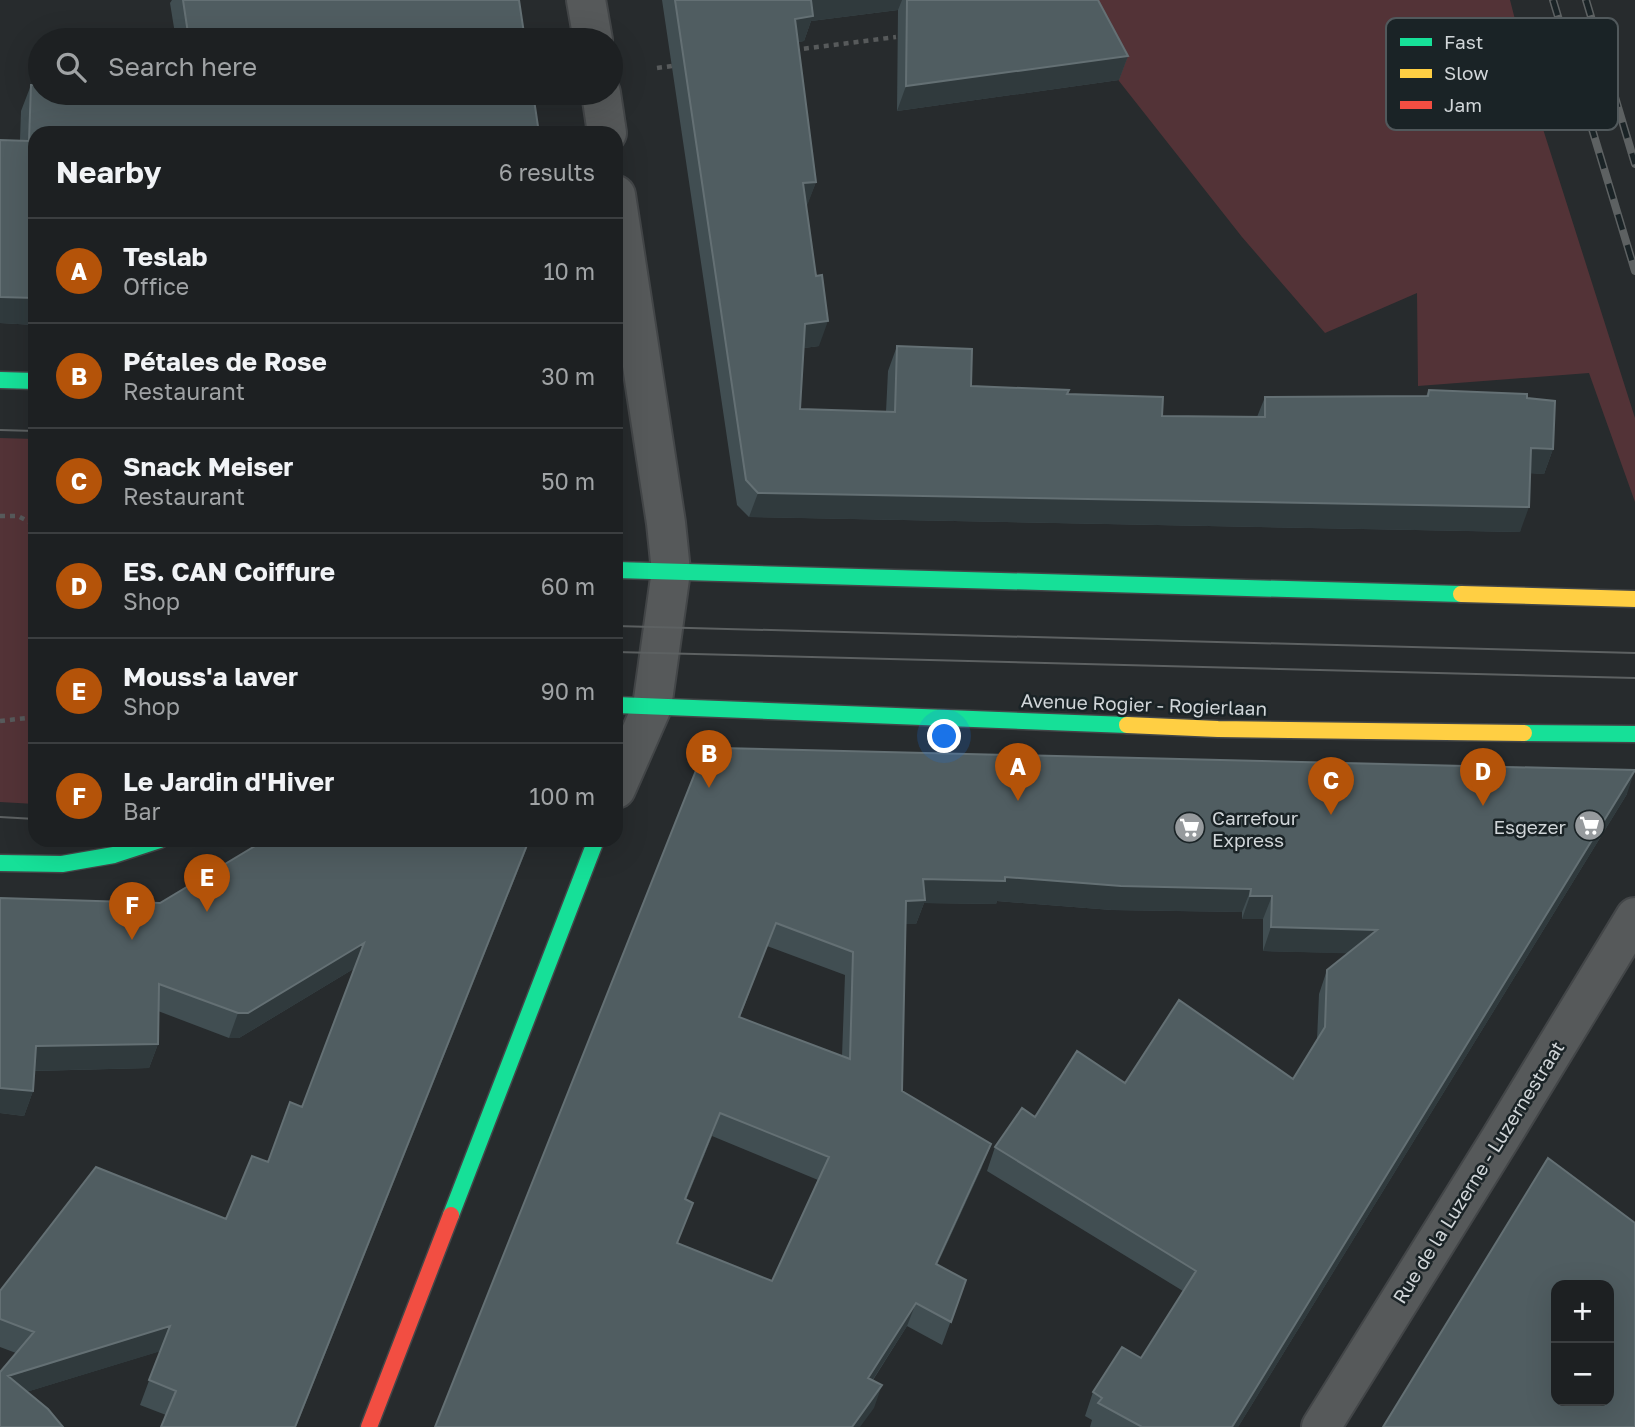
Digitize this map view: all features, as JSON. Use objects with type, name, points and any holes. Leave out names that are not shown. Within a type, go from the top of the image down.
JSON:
[{"type":"street","points":[[586,0],[591,28]]},
{"type":"street","points":[[603,105],[606,126]]},
{"type":"street","points":[[623,241],[671,571],[623,757]]},
{"type":"street","points":[[0,380],[28,381]]},
{"type":"street","points":[[623,570],[1635,599]]},
{"type":"street","name":"Avenue Rogier - Rogierlaan","points":[[634,706],[1218,729],[1635,734]]},
{"type":"street","points":[[0,863],[62,864],[114,855],[139,847]]},
{"type":"street","points":[[369,1427],[593,847]]},
{"type":"street","name":"Rue de la Luzerne - Luzernestraat","points":[[1321,1427],[1635,917]]},
{"type":"path","points":[[786,51],[896,37]]},
{"type":"path","points":[[657,68],[672,66]]},
{"type":"path","points":[[0,516],[18,516],[28,521]]},
{"type":"path","points":[[0,721],[28,718]]},
{"type":"shaded area","points":[[1075,0],[1510,0],[1515,18],[1386,18],[1386,130],[1543,130],[1635,418],[1635,502],[1589,373],[1418,386],[1417,293],[1325,333],[1242,237],[1119,81]]},
{"type":"shaded area","points":[[0,438],[28,439],[28,804],[0,802]]},
{"type":"building","points":[[183,0],[519,0],[523,28],[187,28]]},
{"type":"building","points":[[675,0],[811,0],[813,16],[795,19],[816,182],[803,183],[816,276],[822,275],[828,321],[805,324],[800,409],[895,412],[897,346],[972,349],[971,386],[1069,390],[1067,394],[1163,397],[1162,416],[1265,417],[1265,397],[1428,396],[1429,390],[1527,394],[1527,398],[1555,401],[1553,449],[1531,448],[1529,507],[758,493],[746,480]]},
{"type":"building","points":[[907,0],[1098,0],[1128,56],[906,86]]},
{"type":"building","points":[[30,105],[535,105],[538,126],[30,126]]},
{"type":"building","points":[[0,140],[28,141],[28,298],[0,297]]},
{"type":"building","points":[[720,748],[1635,770],[1232,1427],[1142,1427],[1098,1403],[1102,1398],[1093,1392],[1122,1347],[1141,1358],[1196,1271],[995,1147],[1022,1108],[1035,1117],[1077,1051],[1125,1083],[1179,1000],[1293,1079],[1325,1027],[1327,970],[1377,930],[1271,927],[1272,896],[1250,896],[1251,889],[1121,886],[1005,877],[1005,881],[923,879],[925,900],[906,901],[902,1091],[991,1144],[936,1264],[966,1280],[951,1322],[916,1303],[868,1378],[882,1385],[852,1427],[435,1427],[699,763]],"holes":[[[776,923],[853,952],[850,1059],[739,1017]],[[720,1113],[829,1157],[772,1281],[677,1243],[693,1203],[685,1199]]]},
{"type":"building","points":[[253,847],[526,847],[295,1427],[161,1427],[176,1391],[149,1380],[170,1326],[8,1376],[48,1409],[63,1427],[0,1427],[0,1372],[34,1332],[0,1319],[0,1291],[96,1167],[226,1219],[252,1156],[268,1162],[290,1102],[302,1107],[364,943],[248,1013],[238,1013],[159,984],[158,1044],[36,1046],[33,1091],[0,1088],[0,898],[160,903]]},
{"type":"building","points":[[1548,1158],[1635,1223],[1635,1427],[1383,1427]]},
{"type":"tram line","points":[[0,430],[28,431]]},
{"type":"tram line","points":[[623,626],[1635,653]]},
{"type":"tram line","points":[[623,652],[1635,678]]},
{"type":"tram line","points":[[0,817],[28,819]]},
{"type":"railway","points":[[1553,0],[1558,18]]},
{"type":"railway","points":[[1586,0],[1591,18]]},
{"type":"railway","points":[[1618,107],[1635,164]]},
{"type":"railway","points":[[1592,130],[1635,271]]},
{"type":"traffic: fast","points":[[0,380],[28,381]]},
{"type":"traffic: fast","points":[[623,570],[1461,594]]},
{"type":"traffic: fast","points":[[623,705],[1127,725]]},
{"type":"traffic: fast","points":[[1524,733],[1635,734]]},
{"type":"traffic: fast","points":[[0,863],[62,864],[114,855],[139,847]]},
{"type":"traffic: fast","points":[[451,1215],[593,847]]},
{"type":"traffic: slow","points":[[1461,594],[1635,599]]},
{"type":"traffic: slow","points":[[1127,725],[1218,729],[1524,733]]},
{"type":"traffic: jam","points":[[369,1427],[451,1215]]},
{"type":"place","name":"Pétales de Rose","points":[[709,788]]},
{"type":"place","name":"Teslab","points":[[1018,801]]},
{"type":"place","name":"ES. CAN Coiffure","points":[[1483,806]]},
{"type":"place","name":"Snack Meiser","points":[[1331,815]]},
{"type":"place","name":"Esgezer","points":[[1589,826]]},
{"type":"place","name":"Carrefour Express","points":[[1189,828]]},
{"type":"place","name":"Mouss'a laver","points":[[207,912]]},
{"type":"place","name":"Le Jardin d'Hiver","points":[[132,940]]}]
